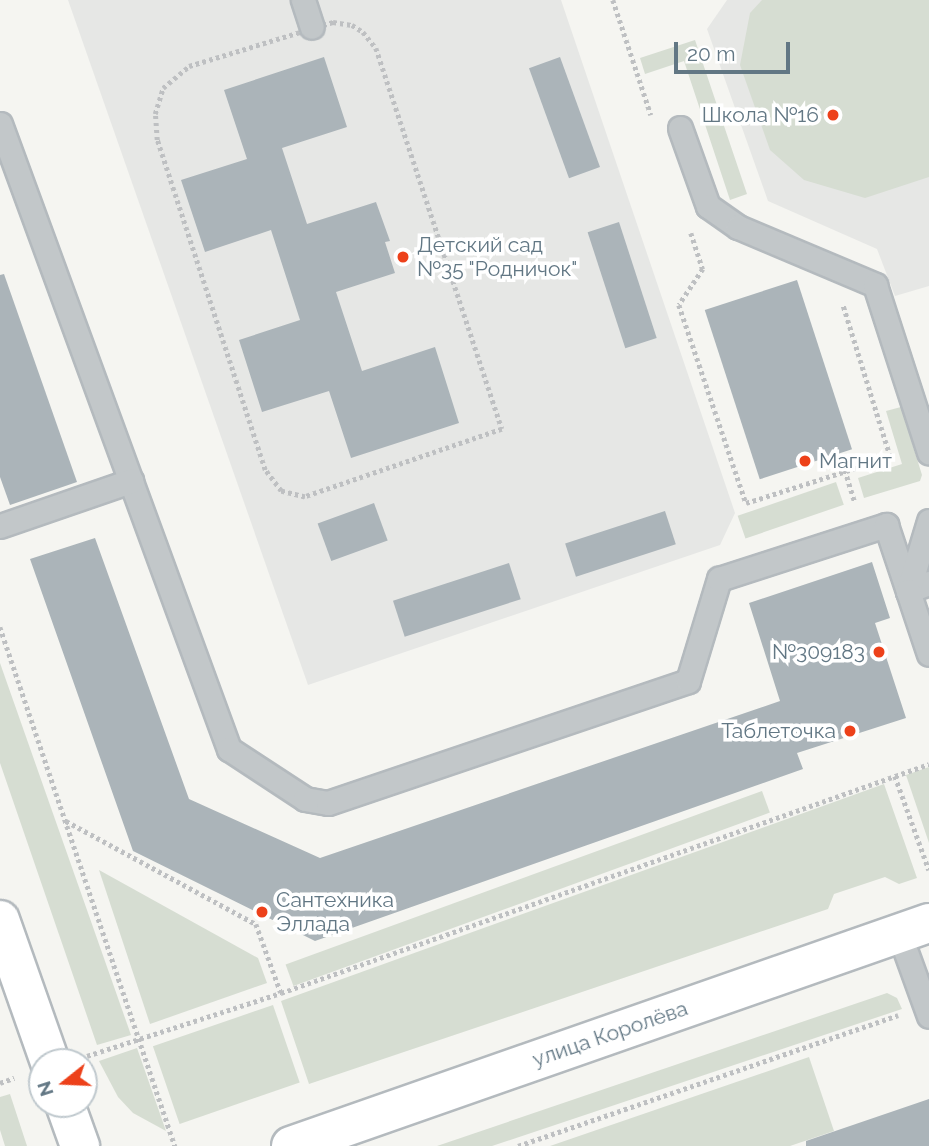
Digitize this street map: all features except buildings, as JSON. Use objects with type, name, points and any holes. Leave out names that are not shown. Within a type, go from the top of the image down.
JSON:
[{"type":"main road","points":[[0,920],[59,1048]]},
{"type":"main road","name":"улица Королёва","points":[[291,1146],[914,928]]},
{"type":"main road","points":[[70,1118],[80,1146]]},
{"type":"lane","points":[[303,0],[312,27]]},
{"type":"lane","points":[[0,124],[229,749],[304,799],[328,803],[688,681],[719,579],[887,525],[918,587],[929,654]]},
{"type":"lane","points":[[680,128],[708,206],[738,227],[875,285],[929,452]]},
{"type":"lane","points":[[0,526],[131,481]]},
{"type":"lane","points":[[918,587],[929,521]]},
{"type":"lane","points":[[914,928],[927,1011]]},
{"type":"path","points":[[612,0],[654,123]]},
{"type":"path","points":[[333,22],[352,25],[363,32],[376,48],[502,429],[305,497],[281,491],[265,470],[157,140],[155,114],[163,88],[189,66],[312,27],[333,22]]},
{"type":"path","points":[[687,220],[703,269],[679,305],[746,503],[890,457],[831,266]]},
{"type":"path","points":[[0,627],[175,1146]]},
{"type":"path","points":[[98,1051],[141,1040],[281,993],[929,764]]},
{"type":"path","points":[[895,776],[929,870]]},
{"type":"path","points":[[65,820],[256,924],[281,993]]},
{"type":"path","points":[[518,1146],[927,1011]]},
{"type":"shaded area","name":"Детский сад №35 \"Родничок\"","points":[[68,0],[561,0],[735,513],[720,545],[308,685]]},
{"type":"shaded area","name":"Школа №16","points":[[727,0],[929,0],[929,286],[895,296],[877,249],[768,201],[707,29]]},
{"type":"shaded area","name":"Школа №16","points":[[762,0],[929,0],[929,177],[865,198],[804,180],[770,150],[740,65],[750,13]]},
{"type":"shaded area","points":[[695,40],[747,194],[730,200],[684,61],[645,74],[640,58]]},
{"type":"shaded area","points":[[901,407],[922,475],[920,481],[864,498],[858,478],[902,464],[886,411]]},
{"type":"shaded area","points":[[836,482],[844,505],[745,539],[738,516]]},
{"type":"shaded area","points":[[0,663],[131,1035],[97,1045],[0,763]]},
{"type":"shaded area","points":[[929,767],[929,843],[906,775]]},
{"type":"shaded area","points":[[884,784],[917,878],[899,884],[885,877],[834,894],[828,909],[309,1084],[281,1001]]},
{"type":"shaded area","points":[[762,791],[770,813],[293,986],[286,964]]},
{"type":"shaded area","points":[[99,870],[258,958],[267,983],[150,1024]]},
{"type":"shaded area","points":[[887,993],[897,998],[902,1009],[492,1146],[437,1146]]},
{"type":"shaded area","points":[[273,1005],[300,1083],[180,1124],[153,1046]]},
{"type":"shaded area","points":[[137,1048],[166,1131],[133,1113],[118,1097],[99,1061]]},
{"type":"shaded area","points":[[809,1057],[834,1131],[790,1146],[550,1146]]},
{"type":"shaded area","points":[[10,1094],[27,1146],[5,1146],[0,1130],[0,1097]]},
{"type":"place","name":"Школа №16","points":[[833,115]]},
{"type":"place","name":"Детский сад №35 \"Родничок\"","points":[[403,257]]},
{"type":"place","name":"Магнит","points":[[805,461]]},
{"type":"place","name":"№309183","points":[[879,652]]},
{"type":"place","name":"Таблеточка","points":[[850,731]]},
{"type":"place","name":"Сантехника Эллада","points":[[262,912]]}]
